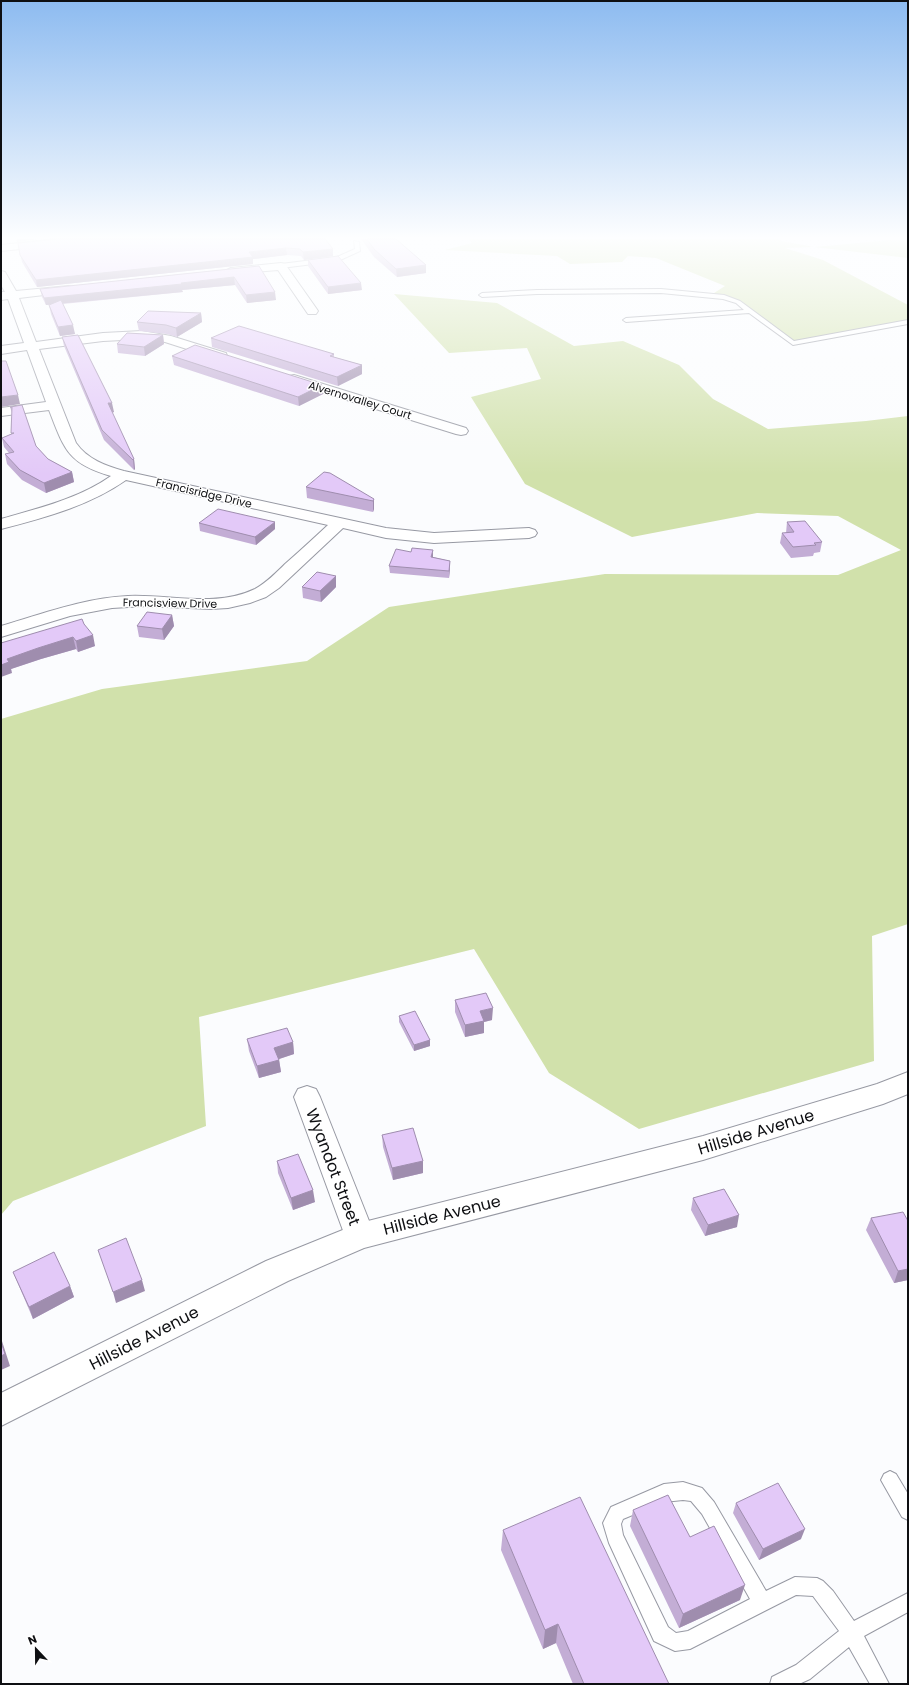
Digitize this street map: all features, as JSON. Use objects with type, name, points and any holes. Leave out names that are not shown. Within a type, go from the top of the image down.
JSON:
[{"type":"street","name":"Francisridge Drive","points":[[18,318],[32,346],[69,443],[77,455],[95,466],[123,475],[386,533],[434,538],[463,538],[528,533]]},
{"type":"street","points":[[1,350],[115,336],[142,336],[167,339],[232,360]]},
{"type":"street","name":"Alvernovalley Court","points":[[285,376],[460,431]]},
{"type":"street","points":[[1,412],[54,405]]},
{"type":"street","points":[[1,524],[41,513],[77,500],[103,489],[123,475]]},
{"type":"street","name":"Francisview Drive","points":[[1,632],[74,610],[104,604],[150,601],[202,606],[233,602],[248,598],[270,587],[339,523]]},
{"type":"street","name":"Hillside Avenue","points":[[1,1410],[277,1271],[360,1236],[703,1148],[883,1093],[908,1083]]},
{"type":"street","name":"Wyandot Street","points":[[307,1097],[360,1236]]},
{"type":"lane","points":[[626,320],[658,318]]},
{"type":"lane","points":[[758,318],[793,343],[908,322]]},
{"type":"lane","points":[[890,1480],[908,1511]]},
{"type":"lane","points":[[762,1602],[708,1508],[696,1494],[683,1491],[664,1493],[616,1512],[612,1523],[615,1537],[661,1634],[675,1642],[690,1640],[795,1586],[816,1587],[831,1602],[851,1632],[880,1684]]},
{"type":"lane","points":[[780,1684],[803,1672],[851,1632],[908,1602]]},
{"type":"green space","points":[[416,318],[523,318],[574,346],[623,341],[679,365],[713,399],[768,429],[908,416],[908,924],[872,936],[874,1061],[639,1129],[549,1073],[474,949],[199,1017],[206,1126],[13,1201],[1,1215],[1,719],[102,689],[307,661],[389,607],[605,574],[838,575],[901,550],[838,516],[757,513],[632,537],[525,484],[471,397],[541,379],[527,348],[449,353]]},
{"type":"green space","points":[[759,318],[908,318],[908,322],[793,343]]},
{"type":"building","points":[[54,318],[69,318],[73,325],[58,327]]},
{"type":"building","points":[[141,318],[193,318],[176,328],[166,325],[137,322]]},
{"type":"building","points":[[239,326],[334,354],[330,356],[362,365],[337,377],[211,338]]},
{"type":"building","points":[[127,333],[163,335],[144,347],[117,344]]},
{"type":"building","points":[[78,335],[112,403],[108,403],[134,459],[133,460],[102,430],[62,337]]},
{"type":"building","points":[[195,345],[322,385],[298,397],[172,356]]},
{"type":"building","points":[[1,361],[6,361],[18,395],[1,397]]},
{"type":"building","points":[[22,405],[36,446],[48,459],[72,472],[44,483],[20,470],[5,454],[14,452],[2,438],[14,433],[11,433],[12,407],[10,407]]},
{"type":"building","points":[[324,472],[330,473],[374,499],[373,501],[306,487]]},
{"type":"building","points":[[218,509],[275,522],[255,537],[199,523]]},
{"type":"building","points":[[805,521],[822,542],[814,543],[816,545],[793,547],[782,533],[794,532],[787,522]]},
{"type":"building","points":[[412,548],[433,550],[431,557],[450,561],[449,571],[389,566],[396,549],[411,552]]},
{"type":"building","points":[[317,572],[336,576],[320,591],[302,587]]},
{"type":"building","points":[[147,612],[172,615],[162,629],[137,626]]},
{"type":"building","points":[[82,619],[93,635],[76,641],[73,637],[38,648],[7,659],[9,662],[1,665],[1,643]]},
{"type":"building","points":[[486,993],[493,1008],[480,1011],[484,1021],[465,1025],[455,1000]]},
{"type":"building","points":[[415,1011],[430,1040],[414,1045],[399,1016]]},
{"type":"building","points":[[287,1028],[293,1042],[274,1048],[279,1060],[257,1066],[247,1039]]},
{"type":"building","points":[[413,1128],[423,1161],[392,1168],[382,1135]]},
{"type":"building","points":[[298,1154],[313,1190],[291,1198],[277,1161]]},
{"type":"building","points":[[724,1189],[739,1215],[708,1225],[693,1198]]},
{"type":"building","points":[[903,1212],[908,1221],[908,1269],[898,1271],[871,1218]]},
{"type":"building","points":[[126,1238],[142,1280],[113,1292],[98,1250]]},
{"type":"building","points":[[54,1252],[70,1286],[29,1307],[13,1272]]},
{"type":"building","points":[[1,1342],[5,1354],[1,1356]]},
{"type":"building","points":[[778,1483],[805,1529],[763,1549],[736,1503]]},
{"type":"building","points":[[668,1495],[690,1537],[714,1526],[745,1585],[683,1614],[633,1510]]},
{"type":"building","points":[[580,1497],[669,1684],[584,1684],[558,1624],[545,1630],[503,1530]]}]
